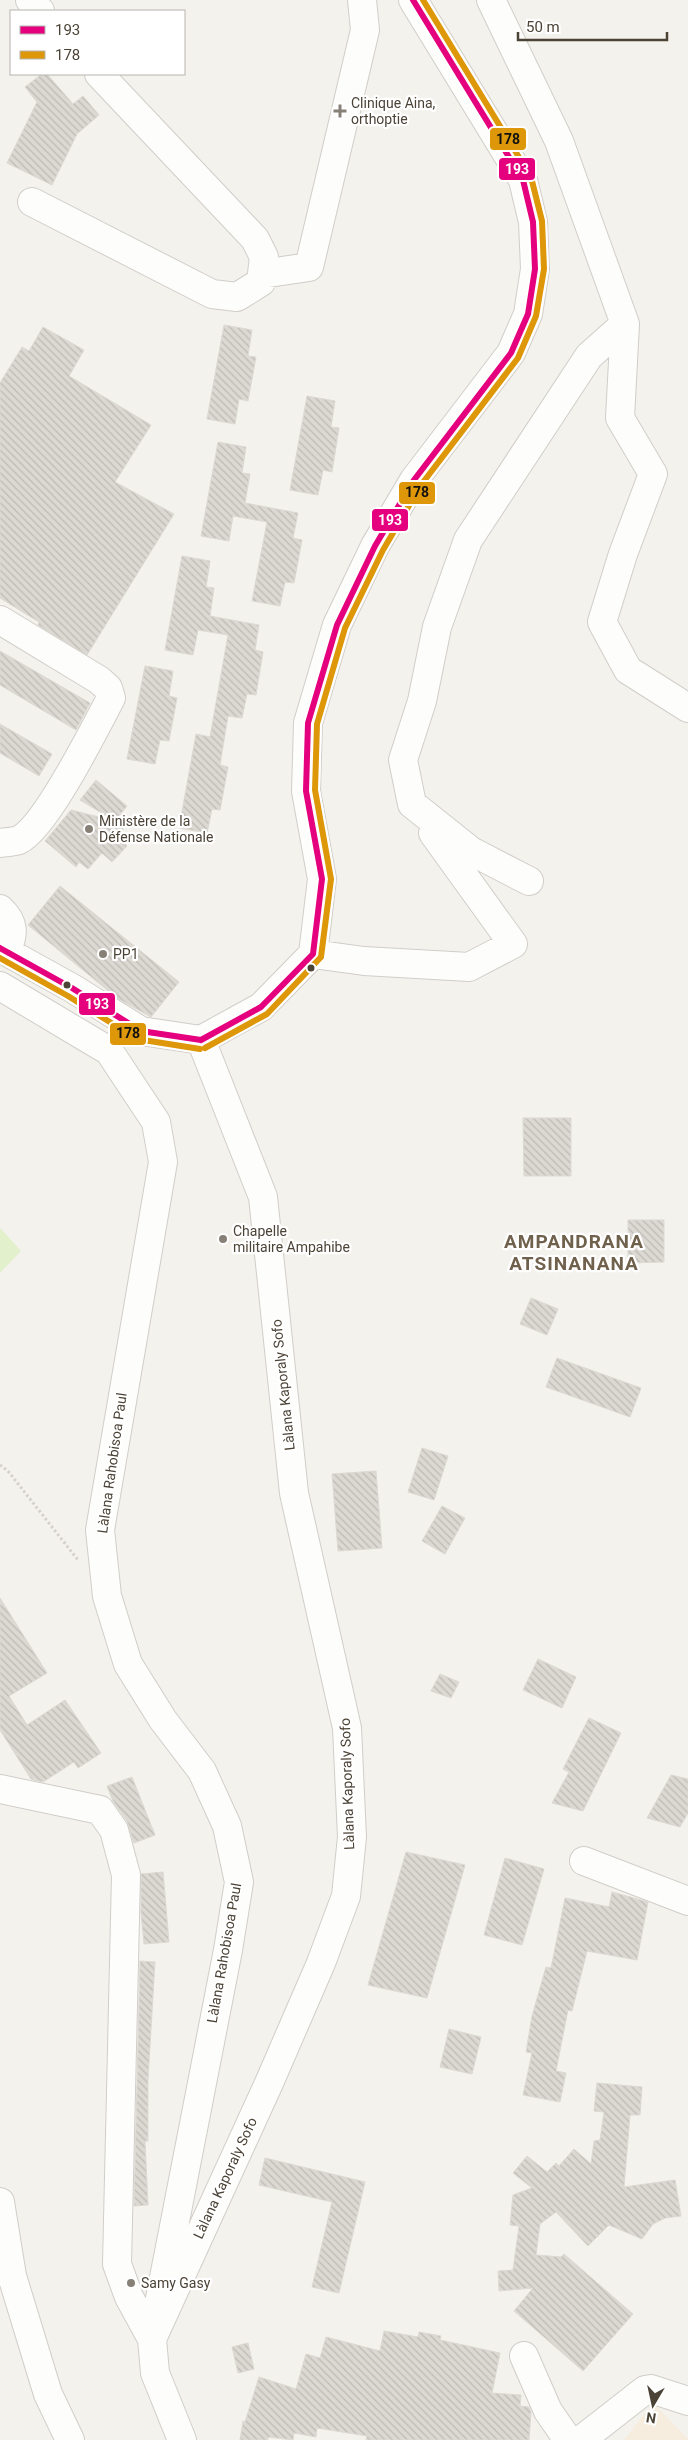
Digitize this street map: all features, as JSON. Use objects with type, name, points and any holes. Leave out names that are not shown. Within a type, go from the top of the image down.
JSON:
[{"type":"street","points":[[30,0],[39,10]]},
{"type":"street","points":[[262,274],[309,267],[365,30],[362,0]]},
{"type":"street","points":[[0,909],[10,918],[13,934],[3,950],[141,1031],[201,1040],[260,1007],[313,954],[322,879],[306,791],[308,723],[337,625],[375,546],[414,480],[512,354],[528,314],[535,269],[533,222],[523,180],[413,0]]},
{"type":"street","points":[[492,0],[559,141],[625,324],[620,418],[652,474],[623,554],[602,622],[628,670],[688,708]]},
{"type":"street","points":[[32,202],[212,294],[237,297],[261,282],[264,257],[255,239],[100,75]]},
{"type":"street","points":[[313,954],[364,961],[469,967],[513,944],[412,804],[402,760],[422,701],[437,627],[468,540],[589,356],[625,324]]},
{"type":"street","points":[[0,620],[99,680],[108,688],[111,698],[57,794],[35,826],[19,840],[0,843]]},
{"type":"street","points":[[412,804],[471,851],[529,880]]},
{"type":"street","name":"Làlana Rahobisoa Paul","points":[[0,986],[109,1051],[156,1122],[163,1162],[100,1530],[104,1568],[107,1596],[128,1664],[163,1720],[202,1771],[227,1826],[239,1882],[228,1950],[152,2339]]},
{"type":"street","name":"Làlana Kaporaly Sofo","points":[[182,2440],[154,2373],[152,2339],[321,1963],[346,1896],[352,1837],[347,1728],[294,1493],[263,1197],[201,1040]]},
{"type":"street","points":[[0,1789],[100,1810],[114,1830],[124,1866],[126,1875],[126,1951],[117,2264],[129,2297],[152,2339]]},
{"type":"street","points":[[584,1861],[688,1901]]},
{"type":"street","points":[[0,2202],[12,2276],[48,2394],[70,2440]]},
{"type":"street","points":[[524,2356],[548,2411],[568,2440]]},
{"type":"street","points":[[581,2440],[645,2390],[651,2389],[688,2401]]},
{"type":"path","points":[[0,1466],[8,1472],[82,1565]]},
{"type":"shaded area","points":[[653,2403],[688,2439],[688,2440],[624,2440]]},
{"type":"green space","points":[[0,1228],[21,1251],[0,1273]]},
{"type":"building","points":[[41,75],[48,75],[73,104],[83,96],[99,115],[77,134],[52,185],[7,163],[37,102],[25,87]]},
{"type":"building","points":[[224,325],[252,330],[248,356],[256,357],[248,401],[239,399],[235,424],[207,419]]},
{"type":"building","points":[[43,327],[84,350],[69,376],[151,425],[115,482],[174,514],[87,655],[38,625],[39,622],[0,598],[0,383],[22,347],[29,351]]},
{"type":"building","points":[[307,396],[335,401],[331,427],[339,428],[332,472],[323,470],[318,495],[290,490]]},
{"type":"building","points":[[218,442],[246,447],[242,473],[250,474],[245,503],[298,513],[293,538],[302,540],[294,583],[285,582],[280,606],[252,601],[267,522],[233,516],[229,541],[201,536]]},
{"type":"building","points":[[182,556],[210,561],[206,587],[214,588],[210,616],[259,625],[255,650],[263,652],[256,695],[247,694],[242,718],[228,716],[220,765],[228,767],[220,810],[212,809],[207,833],[179,828],[196,734],[210,737],[228,635],[198,630],[193,655],[165,650]]},
{"type":"building","points":[[0,651],[90,703],[76,730],[0,685]]},
{"type":"building","points":[[145,666],[173,671],[169,696],[177,698],[169,741],[160,740],[155,764],[127,759]]},
{"type":"building","points":[[0,724],[52,754],[39,776],[0,753]]},
{"type":"building","points":[[96,780],[127,806],[115,821],[80,800]]},
{"type":"building","name":"Ministère de la Défense Nationale","points":[[71,810],[127,824],[117,837],[127,846],[112,862],[102,853],[88,869],[79,862],[76,867],[45,841]]},
{"type":"building","name":"PP1","points":[[60,886],[179,982],[151,1017],[117,998],[28,925]]},
{"type":"building","points":[[523,1118],[571,1118],[571,1176],[524,1176]]},
{"type":"building","points":[[628,1220],[664,1220],[664,1262],[628,1263]]},
{"type":"building","points":[[531,1298],[558,1309],[547,1335],[520,1324]]},
{"type":"building","points":[[557,1358],[641,1388],[630,1417],[546,1387]]},
{"type":"building","points":[[422,1448],[448,1456],[434,1500],[408,1492]]},
{"type":"building","points":[[376,1471],[382,1548],[338,1551],[332,1474]]},
{"type":"building","points":[[442,1506],[465,1518],[445,1554],[422,1541]]},
{"type":"building","points":[[0,1598],[47,1673],[9,1696],[27,1725],[65,1700],[101,1753],[78,1768],[74,1762],[43,1782],[31,1779],[0,1730]]},
{"type":"building","points":[[538,1659],[576,1677],[562,1708],[523,1690]]},
{"type":"building","points":[[440,1674],[459,1682],[451,1698],[431,1691]]},
{"type":"building","points":[[589,1718],[621,1733],[583,1811],[552,1803],[569,1772],[563,1769]]},
{"type":"building","points":[[671,1775],[688,1779],[688,1813],[680,1827],[647,1818]]},
{"type":"building","points":[[132,1777],[155,1835],[134,1843],[127,1821],[113,1801],[107,1786]]},
{"type":"building","points":[[406,1852],[465,1865],[427,1998],[368,1985]]},
{"type":"building","points":[[505,1858],[544,1869],[522,1945],[484,1935]]},
{"type":"building","points":[[163,1872],[169,1942],[144,1944],[141,1913],[141,1874]]},
{"type":"building","points":[[612,1892],[648,1902],[637,1960],[587,1951],[572,2011],[568,2010],[556,2071],[566,2073],[560,2102],[523,2095],[532,2053],[526,2052],[532,2016],[546,1967],[551,1968],[565,1898],[609,1907]]},
{"type":"building","points":[[140,1961],[155,1962],[148,2080],[148,2141],[145,2141],[148,2205],[134,2206]]},
{"type":"building","points":[[449,2029],[481,2037],[472,2074],[440,2067]]},
{"type":"building","points":[[597,2083],[642,2087],[640,2115],[630,2115],[624,2187],[675,2180],[681,2216],[665,2218],[653,2224],[642,2239],[609,2225],[588,2246],[556,2212],[540,2224],[536,2255],[561,2257],[564,2254],[633,2314],[583,2371],[514,2311],[533,2288],[499,2291],[498,2271],[513,2270],[519,2226],[510,2225],[513,2195],[532,2188],[513,2173],[527,2156],[547,2172],[556,2163],[559,2166],[574,2149],[591,2164],[594,2141],[600,2140],[604,2112],[594,2111]]},
{"type":"building","points":[[265,2158],[365,2182],[339,2293],[312,2287],[332,2202],[259,2185]]},
{"type":"building","points":[[384,2331],[418,2337],[419,2332],[441,2336],[440,2340],[500,2353],[492,2393],[521,2395],[520,2406],[529,2407],[531,2412],[529,2440],[366,2440],[367,2436],[317,2428],[316,2437],[294,2433],[293,2440],[269,2437],[267,2440],[240,2440],[243,2421],[245,2422],[259,2377],[296,2389],[306,2354],[320,2358],[326,2337],[380,2351]]},
{"type":"building","points":[[248,2343],[254,2369],[238,2373],[232,2347]]},
{"type":"transit line","name":"193","points":[[201,1040],[261,1007],[313,954],[322,879],[306,791],[308,723],[337,625],[375,546],[414,480],[511,353],[528,314],[535,269],[533,222],[523,180],[413,0]]},
{"type":"transit line","name":"178","points":[[205,1048],[267,1014],[321,957],[331,879],[315,790],[317,724],[345,628],[383,550],[421,485],[518,358],[536,316],[544,269],[542,221],[531,177],[423,0]]},
{"type":"transit line","name":"193","points":[[0,948],[72,988],[141,1031],[201,1040]]},
{"type":"transit line","name":"178","points":[[0,958],[68,996],[137,1039],[200,1049]]},
{"type":"place","name":"Clinique Aina, orthoptie","points":[[340,111]]},
{"type":"place","name":"Ministère de la Défense Nationale","points":[[89,829]]},
{"type":"place","name":"PP1","points":[[103,954]]},
{"type":"place","name":"Chapelle militaire Ampahibe","points":[[223,1239]]},
{"type":"place","name":"Samy Gasy","points":[[131,2283]]},
{"type":"district","name":"AMPANDRANA ATSINANANA","points":[[574,1252]]}]
